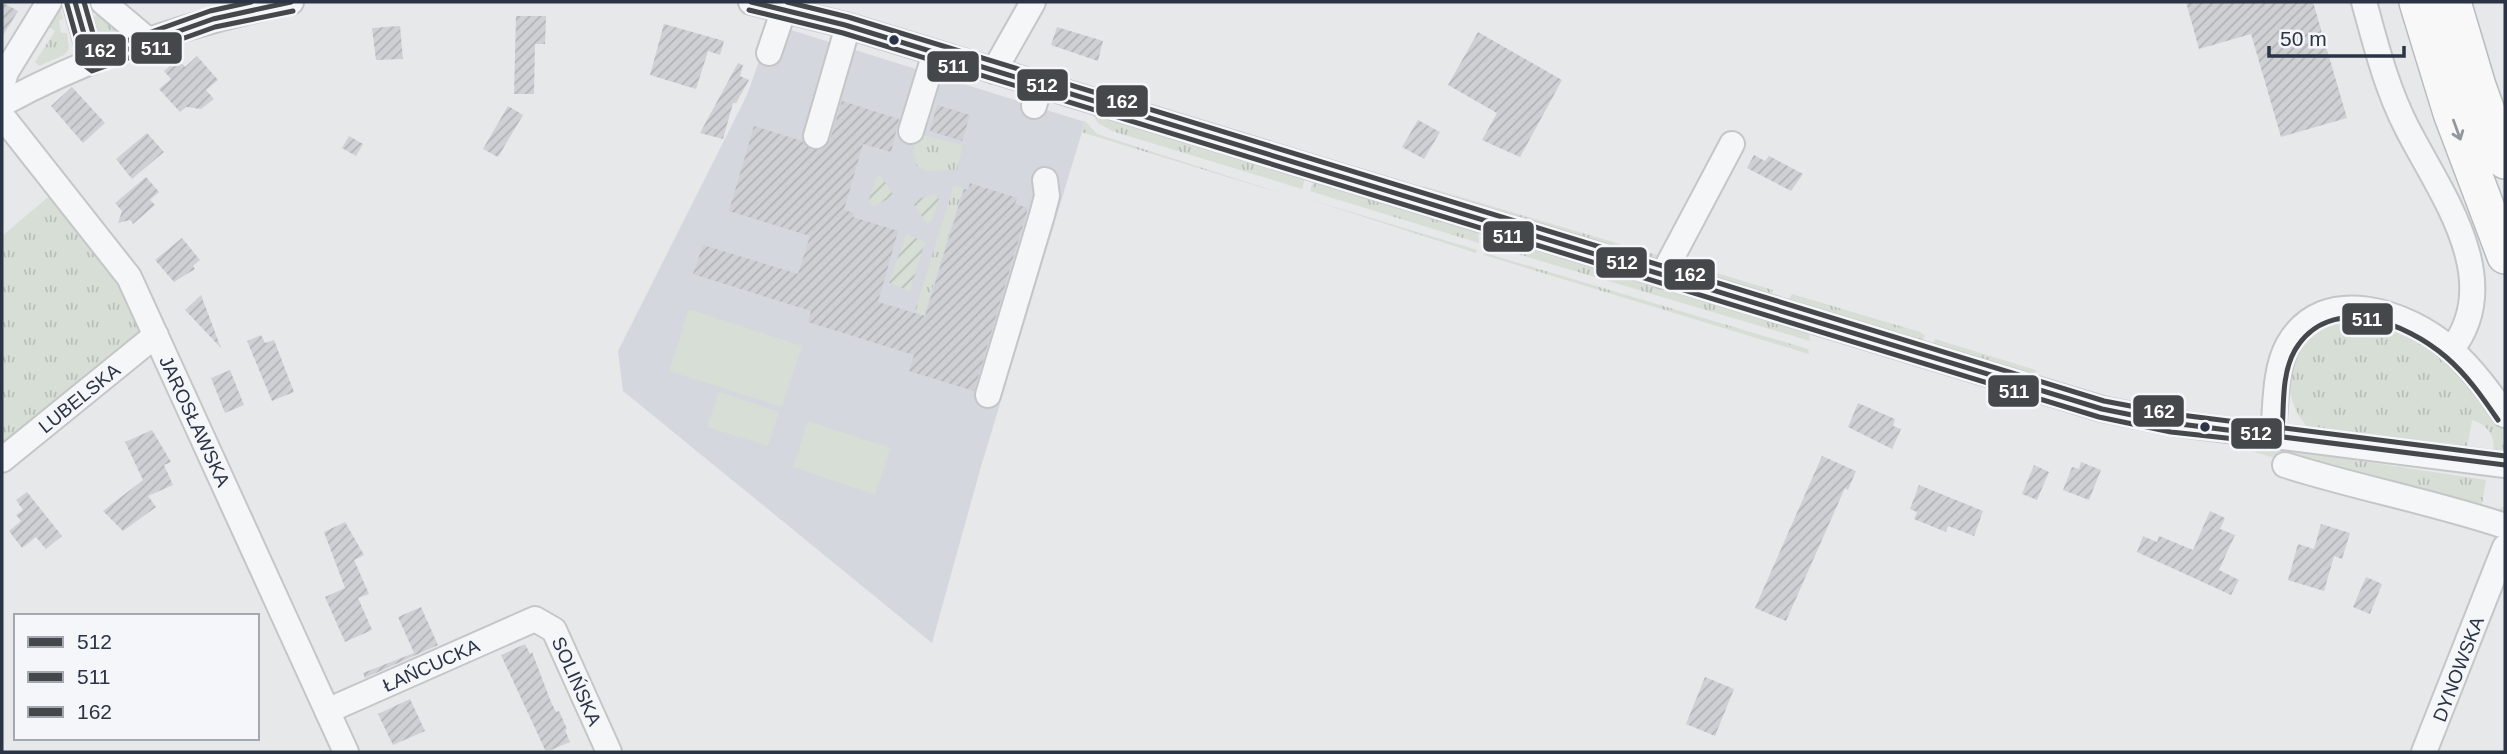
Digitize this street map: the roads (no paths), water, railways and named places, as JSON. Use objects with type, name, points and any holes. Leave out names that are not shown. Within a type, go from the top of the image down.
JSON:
[{"type":"highway","points":[[2417,2],[2451,113],[2505,256]]},
{"type":"highway","points":[[2453,2],[2478,86],[2505,160]]},
{"type":"street","points":[[2,86],[6,72],[49,2]]},
{"type":"street","points":[[75,2],[92,62]]},
{"type":"street","points":[[103,2],[148,40]]},
{"type":"street","points":[[2,104],[92,62],[148,40],[213,19],[291,2]]},
{"type":"street","points":[[751,2],[848,26],[994,71],[1037,96],[1662,276],[2113,411],[2167,423],[2273,434],[2505,465]]},
{"type":"street","points":[[994,71],[1033,2]]},
{"type":"street","points":[[2364,2],[2386,82],[2407,129],[2454,205],[2470,250],[2476,282],[2475,308],[2464,336],[2451,350]]},
{"type":"street","points":[[769,54],[784,9]]},
{"type":"street","points":[[816,136],[848,26]]},
{"type":"street","points":[[911,131],[935,53]]},
{"type":"street","name":"JAROSŁAWSKA","points":[[2,116],[130,277],[346,752]]},
{"type":"street","points":[[1662,276],[1732,144]]},
{"type":"street","points":[[988,396],[1042,215],[1047,196],[1045,180]]},
{"type":"street","points":[[2273,434],[2279,375],[2287,346],[2299,329],[2336,309],[2382,312],[2425,330],[2451,350],[2490,392],[2505,415]]},
{"type":"street","name":"LUBELSKA","points":[[2,460],[156,335]]},
{"type":"street","points":[[2285,465],[2365,490],[2451,508],[2505,526]]},
{"type":"street","name":"DYNOWSKA","points":[[2424,752],[2505,547]]},
{"type":"street","name":"ŁAŃCUCKA","points":[[327,711],[535,619]]},
{"type":"street","name":"SOLIŃSKA","points":[[535,619],[554,630],[609,752]]}]
